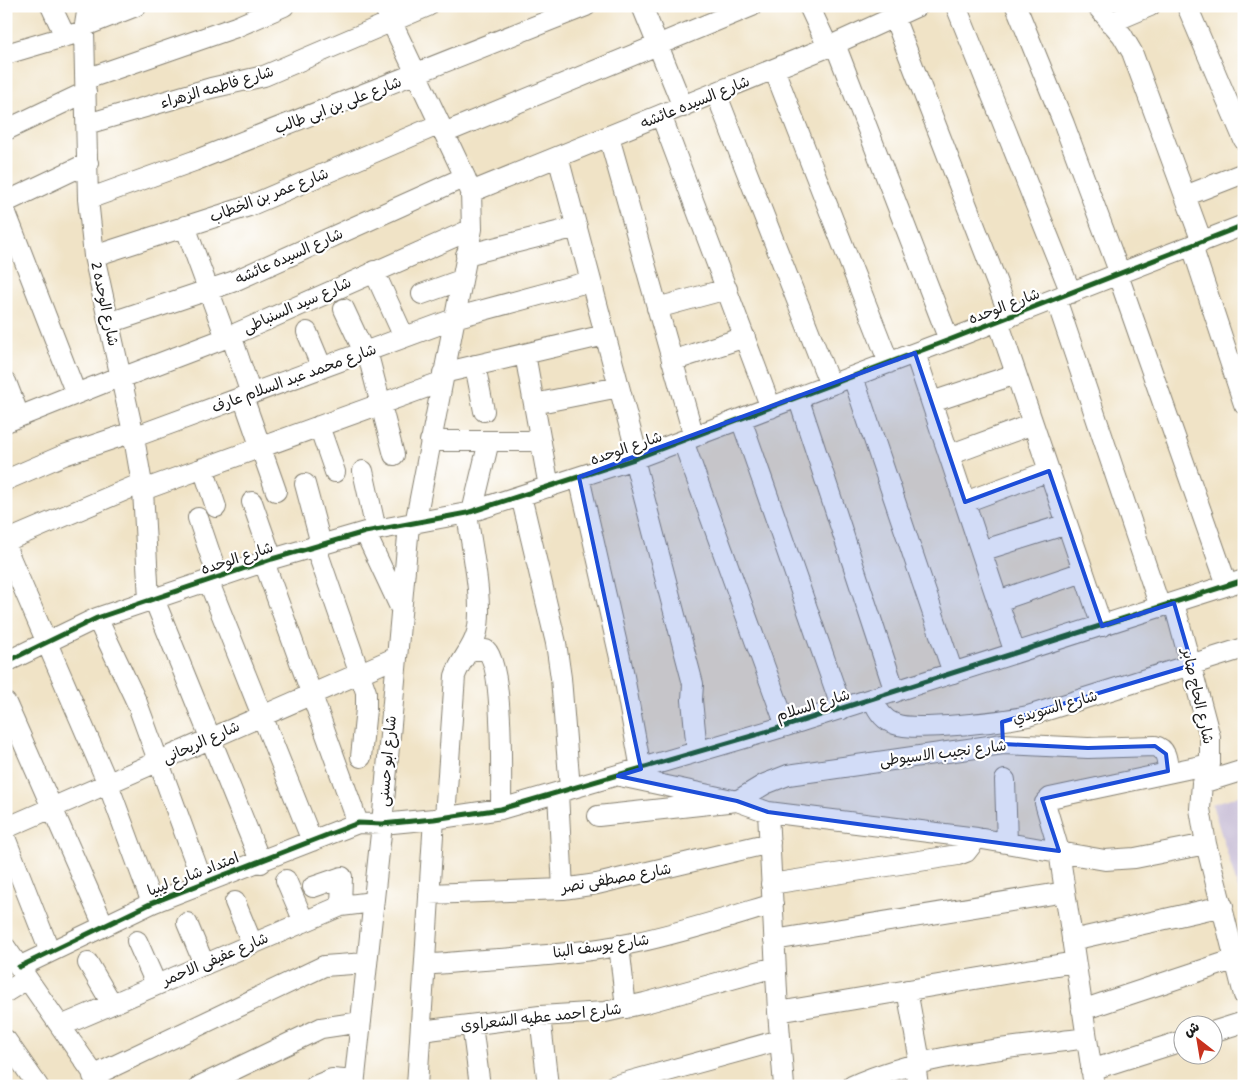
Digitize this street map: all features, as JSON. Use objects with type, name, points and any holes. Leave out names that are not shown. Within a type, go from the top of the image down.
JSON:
[{"type":"street","points":[[51,6],[78,31]]},
{"type":"street","name":"شارع الوحده 2","points":[[88,6],[78,31],[86,86],[88,199],[94,256],[134,434],[143,486],[151,599],[260,863]]},
{"type":"street","points":[[6,54],[78,31],[136,6]]},
{"type":"street","points":[[6,130],[86,86],[284,6]]},
{"type":"street","name":"شارع فاطمه الزهراء","points":[[87,124],[211,88],[264,76],[388,14],[428,6]]},
{"type":"street","name":"شارع على بن ابى طالب","points":[[88,199],[194,161],[586,6]]},
{"type":"street","points":[[642,6],[683,106]]},
{"type":"street","name":"شارع عمر بن الخطاب","points":[[94,256],[249,206],[658,46],[752,6]]},
{"type":"street","points":[[809,6],[831,46],[949,340]]},
{"type":"street","name":"شارع السيده عائشه","points":[[109,323],[232,282],[468,185],[558,158],[831,46],[918,6]]},
{"type":"street","name":"شارع الحاج صابر","points":[[956,6],[1064,296],[1167,605],[1192,665],[1210,737],[1210,764],[1202,783],[1200,809],[1206,844],[1244,995]]},
{"type":"street","points":[[1016,6],[1064,124],[1235,583]]},
{"type":"street","points":[[1097,6],[1122,35],[1132,52],[1185,196],[1197,244],[1244,404]]},
{"type":"street","points":[[1110,23],[1150,6]]},
{"type":"street","points":[[1187,6],[1244,140]]},
{"type":"street","points":[[388,14],[468,185]]},
{"type":"street","points":[[894,17],[1004,319],[1016,374],[1102,626]]},
{"type":"street","points":[[774,69],[889,363]]},
{"type":"street","points":[[716,93],[830,385]]},
{"type":"street","points":[[662,115],[771,408]]},
{"type":"street","points":[[609,137],[672,360],[688,439],[786,726]]},
{"type":"street","points":[[558,158],[619,387],[693,684],[692,700],[697,751]]},
{"type":"street","points":[[6,202],[88,163]]},
{"type":"street","points":[[1185,196],[1244,173]]},
{"type":"street","name":"شارع ابو حسنى","points":[[354,1083],[382,824],[407,547],[472,228],[468,185]]},
{"type":"street","points":[[6,213],[76,394]]},
{"type":"street","name":"شارع الوحده","points":[[6,662],[45,641],[97,618],[268,560],[318,544],[371,531],[469,512],[636,458],[853,377],[1244,225]]},
{"type":"street","points":[[185,226],[208,290],[228,336],[276,491]]},
{"type":"street","points":[[466,256],[577,227]]},
{"type":"street","name":"شارع سيد السنباطى","points":[[13,419],[228,336],[472,228]]},
{"type":"street","points":[[374,271],[404,337]]},
{"type":"street","points":[[422,294],[462,280]]},
{"type":"street","name":"شارع محمد عبد السلام عارف","points":[[6,480],[64,455],[134,434],[247,395],[454,319],[591,281]]},
{"type":"street","points":[[657,308],[727,289]]},
{"type":"street","points":[[344,309],[365,352],[394,455]]},
{"type":"street","points":[[307,332],[322,368]]},
{"type":"street","points":[[6,541],[143,486],[203,468],[381,404],[442,377],[475,365],[605,335]]},
{"type":"street","points":[[672,360],[745,337]]},
{"type":"street","points":[[915,353],[1015,653]]},
{"type":"street","points":[[525,354],[549,487]]},
{"type":"street","points":[[475,365],[484,411]]},
{"type":"street","points":[[932,402],[1016,374]]},
{"type":"street","points":[[853,377],[953,673]]},
{"type":"street","points":[[6,382],[13,419]]},
{"type":"street","points":[[534,404],[619,387]]},
{"type":"street","points":[[798,397],[895,692]]},
{"type":"street","points":[[741,419],[842,709]]},
{"type":"street","points":[[949,455],[1033,424]]},
{"type":"street","points":[[319,426],[335,472]]},
{"type":"street","points":[[430,441],[540,441]]},
{"type":"street","points":[[417,1086],[429,894],[455,676],[459,664],[470,650],[476,632],[479,613],[469,512],[489,441]]},
{"type":"street","points":[[203,468],[216,508]]},
{"type":"street","points":[[363,471],[371,531],[377,558],[401,609]]},
{"type":"street","points":[[965,502],[1049,471]]},
{"type":"street","points":[[579,477],[623,671],[641,768]]},
{"type":"street","points":[[305,484],[318,544],[366,692],[361,757]]},
{"type":"street","points":[[521,496],[557,652],[564,791],[563,889]]},
{"type":"street","points":[[252,502],[268,560],[311,694],[358,823]]},
{"type":"street","points":[[198,518],[213,579],[262,715],[312,841]]},
{"type":"street","points":[[981,551],[1067,524]]},
{"type":"street","points":[[377,558],[407,547]]},
{"type":"street","points":[[6,548],[108,784],[152,903]]},
{"type":"street","points":[[998,601],[1083,572]]},
{"type":"street","name":"شارع السلام","points":[[382,824],[501,809],[618,776],[842,709],[1235,583]]},
{"type":"street","points":[[97,618],[135,697],[203,883]]},
{"type":"street","name":"شارع السويدي","points":[[873,699],[881,714],[888,721],[904,727],[1002,722],[1028,716],[1244,648]]},
{"type":"street","points":[[470,650],[486,650],[494,661],[499,699],[501,809]]},
{"type":"street","name":"شارع الريحانى","points":[[6,828],[397,657]]},
{"type":"street","points":[[6,703],[104,926]]},
{"type":"street","points":[[1002,722],[1003,744]]},
{"type":"street","name":"شارع نجيب الاسيوطى","points":[[737,801],[765,784],[788,776],[1003,744],[1088,748],[1155,746],[1161,747],[1166,754],[1168,771]]},
{"type":"street","points":[[1172,1045],[1093,1078],[1059,851],[1045,808],[1046,800],[1168,771],[1210,764]]},
{"type":"street","points":[[1202,783],[1244,770]]},
{"type":"street","name":"شارع السلام","points":[[618,776],[737,801],[768,812],[978,838],[1105,860],[1121,860],[1206,844]]},
{"type":"street","points":[[1004,780],[1007,843]]},
{"type":"street","points":[[598,816],[737,801]]},
{"type":"street","points":[[768,812],[775,967],[784,1086]]},
{"type":"street","name":"امتداد شارع ليبيا","points":[[6,992],[23,973],[50,952],[152,903],[260,863],[358,823],[382,824]]},
{"type":"street","points":[[771,884],[958,856],[966,852],[978,838]]},
{"type":"street","points":[[6,840],[50,952]]},
{"type":"street","name":"شارع مصطفى نصر","points":[[429,894],[563,889],[597,884],[770,843]]},
{"type":"street","points":[[313,887],[342,877],[342,906]]},
{"type":"street","points":[[286,880],[304,922]]},
{"type":"street","points":[[774,940],[1065,892]]},
{"type":"street","points":[[235,902],[252,943]]},
{"type":"street","name":"شارع عفيفى الاحمر","points":[[61,1026],[342,906],[373,902]]},
{"type":"street","name":"شارع يوسف البنا","points":[[425,965],[619,945],[678,932],[772,904]]},
{"type":"street","points":[[1072,940],[1223,906]]},
{"type":"street","points":[[187,923],[204,964]]},
{"type":"street","points":[[137,941],[156,984]]},
{"type":"street","points":[[619,945],[626,1008]]},
{"type":"street","points":[[6,948],[98,1081],[324,966],[366,963]]},
{"type":"street","points":[[1082,1010],[1236,958]]},
{"type":"street","points":[[778,1012],[1075,962]]},
{"type":"street","points":[[88,963],[112,1004]]},
{"type":"street","name":"شارع احمد عطيه الشعراوى","points":[[421,1031],[540,1016],[626,1008],[775,967]]},
{"type":"street","points":[[907,990],[919,1056],[915,1063],[918,1086]]},
{"type":"street","points":[[540,1016],[548,1086]]},
{"type":"street","points":[[200,1086],[321,1028],[361,1022]]},
{"type":"street","points":[[1222,1029],[1244,1022]]},
{"type":"street","points":[[472,1025],[480,1086]]},
{"type":"street","points":[[852,1086],[876,1075],[915,1063],[1086,1038]]},
{"type":"street","points":[[6,1040],[38,1086]]},
{"type":"street","points":[[613,1086],[780,1040]]},
{"type":"street","points":[[315,1086],[332,1079],[354,1083]]},
{"type":"highlighted area","points":[[915,353],[965,502],[1049,471],[1102,626],[1174,603],[1192,665],[1002,722],[1003,744],[1088,748],[1155,746],[1166,754],[1168,771],[1042,799],[1059,851],[768,812],[737,801],[618,776],[641,769],[579,477]]},
{"type":"shaded area","points":[[1244,794],[1244,908],[1212,804]]},
{"type":"cycle path","points":[[6,662],[97,618],[272,559],[365,532],[467,513],[634,459],[949,340],[1244,225]]},
{"type":"cycle path","points":[[19,967],[152,903],[358,823],[382,824],[434,819],[501,809],[786,726],[1244,580]]}]
